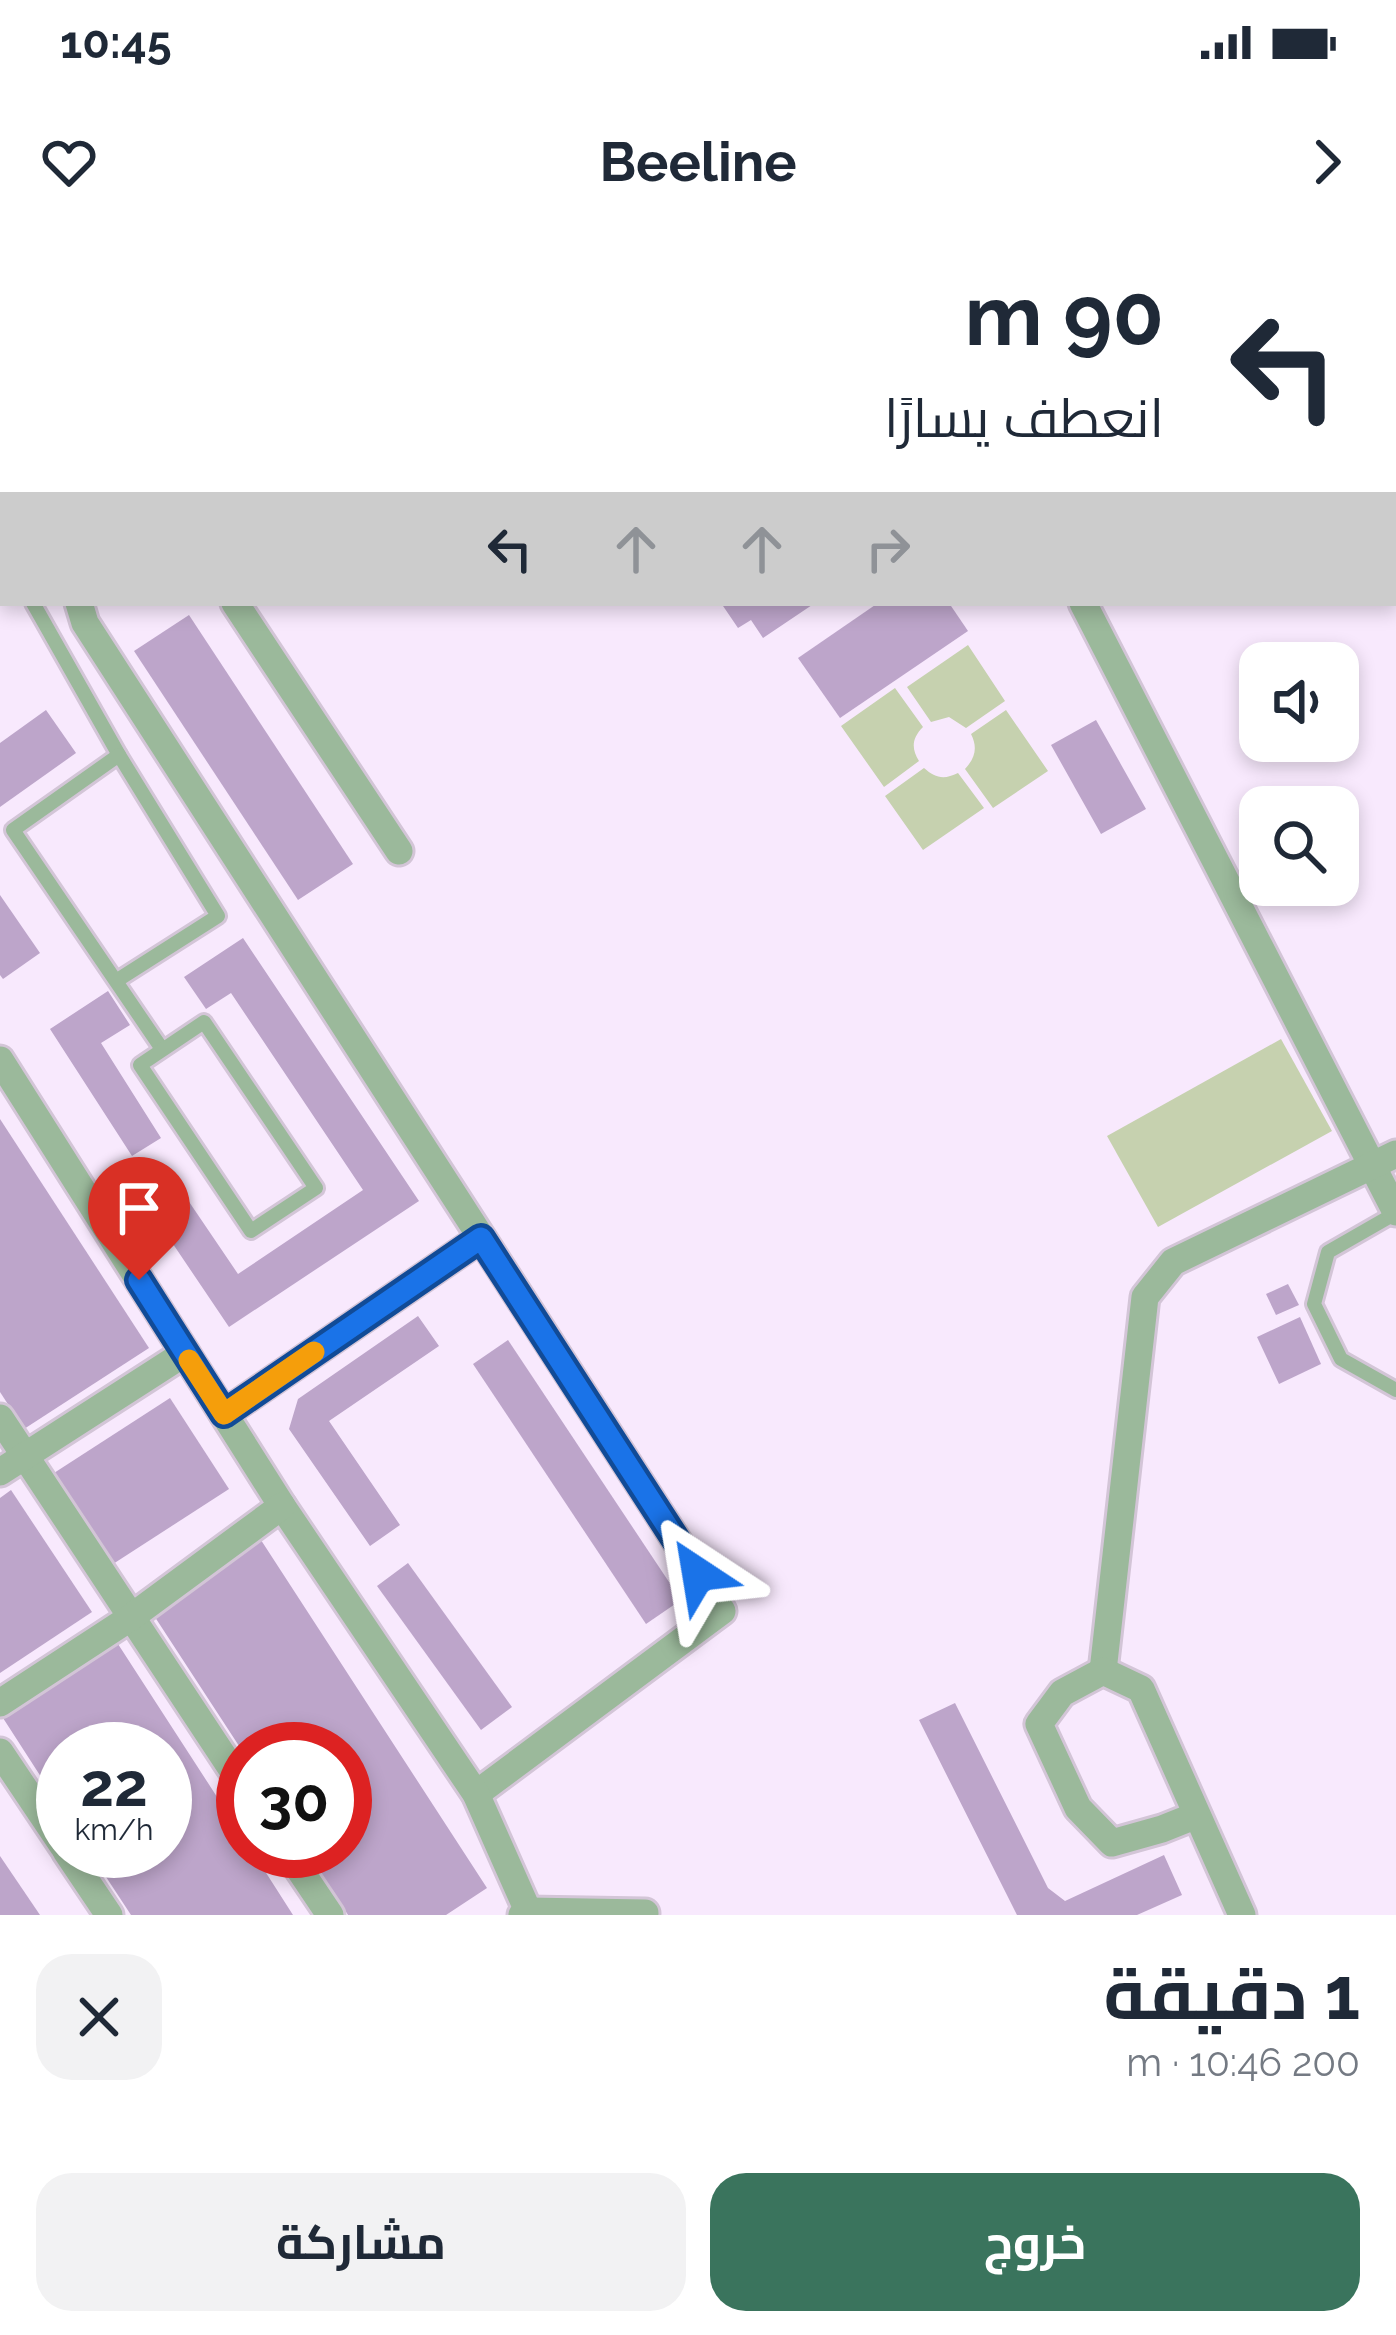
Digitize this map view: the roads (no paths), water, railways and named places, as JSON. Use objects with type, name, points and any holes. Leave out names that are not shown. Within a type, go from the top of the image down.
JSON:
[{"type":"street","points":[[80,606],[85,623],[722,1611],[476,1794]]},
{"type":"street","points":[[238,606],[399,851]]},
{"type":"street","points":[[1085,606],[1384,1159],[1396,1213]]},
{"type":"street","points":[[0,1060],[282,1505],[476,1794],[525,1913],[644,1913]]},
{"type":"street","points":[[1103,1670],[1145,1297],[1173,1262],[1384,1159]]},
{"type":"street","points":[[224,1414],[481,1238]]},
{"type":"street","points":[[0,1472],[185,1353]]},
{"type":"street","points":[[0,1418],[216,1746]]},
{"type":"street","points":[[0,1703],[130,1618],[282,1505]]},
{"type":"street","points":[[1103,1670],[1141,1689],[1242,1915]]},
{"type":"street","points":[[1103,1670],[1062,1693],[1039,1724],[1078,1808],[1112,1843],[1197,1815]]},
{"type":"street","points":[[0,1753],[36,1806]]},
{"type":"street","points":[[84,1878],[109,1915]]},
{"type":"street","points":[[305,1878],[330,1915]]},
{"type":"lane","points":[[35,606],[218,916],[116,981]]},
{"type":"lane","points":[[119,755],[13,830],[162,1049]]},
{"type":"lane","points":[[204,1022],[316,1189],[251,1231],[140,1065],[162,1049],[204,1022]]},
{"type":"lane","points":[[1396,1213],[1328,1252],[1314,1304],[1341,1359],[1396,1390]]}]
